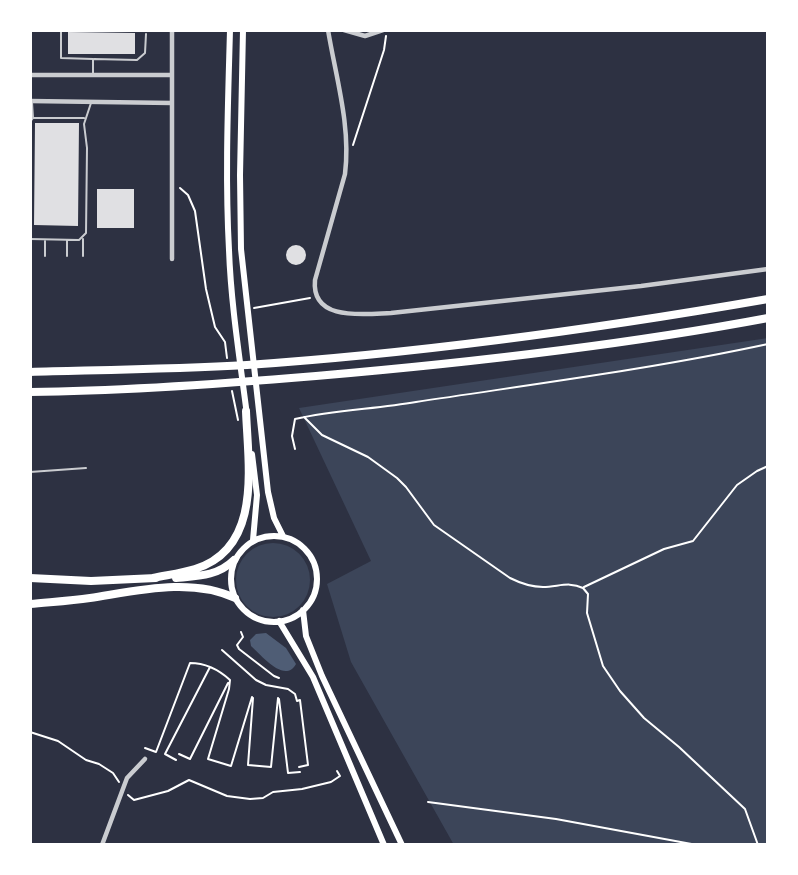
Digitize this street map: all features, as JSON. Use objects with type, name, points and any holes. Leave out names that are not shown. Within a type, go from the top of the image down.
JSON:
[{"type":"highway","points":[[30,372],[214,366],[524,337],[622,324],[768,299]]},
{"type":"highway","points":[[30,392],[216,384],[413,368],[525,355],[723,327],[768,318]]},
{"type":"highway","points":[[153,578],[197,569],[213,561],[225,551],[239,531],[249,497],[246,411]]},
{"type":"highway","points":[[30,578],[91,581],[213,574],[225,569],[234,560]]},
{"type":"highway","points":[[30,604],[136,590],[181,588],[226,594],[235,598]]},
{"type":"main road","points":[[230,30],[227,171],[229,251],[233,311],[257,495],[253,541]]},
{"type":"main road","points":[[243,30],[241,248],[268,492],[274,518],[283,536]]},
{"type":"main road","points":[[283,536],[304,548],[316,568],[315,591],[303,610],[292,618],[279,621],[256,618],[246,612],[235,598],[231,586],[234,560],[242,549],[253,541],[263,537],[283,536]]},
{"type":"main road","points":[[303,610],[306,636],[313,654],[402,845]]},
{"type":"main road","points":[[279,621],[313,677],[384,845]]},
{"type":"street","points":[[172,30],[172,259]]},
{"type":"street","points":[[328,30],[341,96],[347,158],[314,286],[321,303],[331,311],[391,313],[641,286],[768,269]]},
{"type":"street","points":[[344,30],[365,36],[385,30]]},
{"type":"street","points":[[30,75],[172,75]]},
{"type":"street","points":[[31,101],[172,103]]},
{"type":"street","points":[[102,845],[130,774],[145,759]]},
{"type":"lane","points":[[61,30],[61,58],[136,60],[145,53],[146,34]]},
{"type":"lane","points":[[93,59],[93,75]]},
{"type":"lane","points":[[30,122],[33,118],[31,101]]},
{"type":"lane","points":[[83,256],[87,217],[87,148],[83,133],[85,118],[92,101]]},
{"type":"lane","points":[[33,118],[85,118]]},
{"type":"lane","points":[[30,239],[83,239]]},
{"type":"lane","points":[[67,239],[67,256]]},
{"type":"lane","points":[[45,240],[45,256]]},
{"type":"lane","points":[[30,472],[86,468]]},
{"type":"path","points":[[347,158],[384,50],[385,30]]},
{"type":"path","points":[[172,180],[188,195],[195,211],[206,289],[215,327],[225,342],[228,366]]},
{"type":"path","points":[[246,309],[317,296]]},
{"type":"path","points":[[295,449],[293,423],[295,419],[304,417],[538,384],[768,344]]},
{"type":"path","points":[[232,390],[239,423]]},
{"type":"path","points":[[304,417],[322,435],[368,457],[397,478],[434,525],[510,578],[523,584],[543,587],[566,583],[583,588],[588,594],[587,613],[603,666],[644,718],[680,747],[745,809],[758,845]]},
{"type":"path","points":[[583,588],[664,549],[693,541],[737,485],[768,467]]},
{"type":"path","points":[[241,632],[243,637],[237,645],[239,649],[274,677],[279,678]]},
{"type":"path","points":[[222,650],[256,680],[266,685],[288,689],[295,694],[297,701],[300,700],[308,765],[299,766]]},
{"type":"path","points":[[145,748],[156,752],[190,663],[202,663],[230,680]]},
{"type":"path","points":[[176,760],[165,754],[210,667]]},
{"type":"path","points":[[230,680],[208,759],[231,766],[253,698],[247,765],[271,767],[278,698],[288,773],[300,772]]},
{"type":"path","points":[[179,754],[190,760],[230,680]]},
{"type":"path","points":[[30,732],[58,741],[86,760],[113,773],[134,800],[168,791],[189,780],[227,796],[263,798],[273,792],[331,782],[340,776],[337,771]]},
{"type":"path","points":[[428,802],[556,819],[697,845]]},
{"type":"shaded area","points":[[768,338],[768,845],[454,845],[351,662],[327,584],[371,561],[299,408]]},
{"type":"shaded area","points":[[273,543],[294,549],[304,559],[310,580],[304,601],[294,611],[273,617],[252,611],[242,601],[236,580],[242,559],[252,549]]},
{"type":"shaded area","points":[[266,633],[286,648],[296,664],[291,669],[280,670],[251,646],[250,640],[256,634]]},
{"type":"building","points":[[68,32],[135,33],[135,54],[68,54]]},
{"type":"building","points":[[35,123],[79,123],[78,226],[34,225]]},
{"type":"building","points":[[97,189],[134,189],[134,228],[97,228]]},
{"type":"building","points":[[296,245],[303,248],[306,255],[303,262],[296,265],[289,262],[286,255],[289,248]]}]
